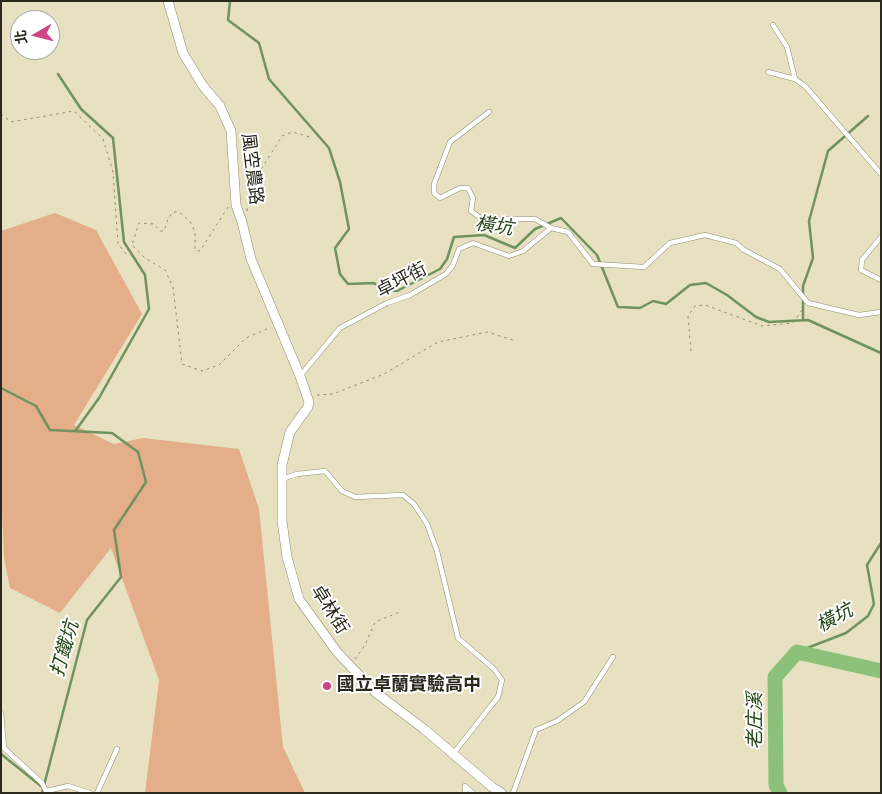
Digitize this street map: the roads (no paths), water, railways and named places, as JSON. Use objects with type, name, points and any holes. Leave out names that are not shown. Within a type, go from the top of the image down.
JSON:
[{"type":"street","name":"風空農路","points":[[168,1],[183,53],[203,86],[220,106],[231,131],[236,205],[251,260],[300,376]]},
{"type":"street","name":"卓林街","points":[[300,376],[307,396],[308,407],[290,432],[282,465],[282,522],[287,557],[299,599],[337,652],[375,692],[492,787],[502,793]]},
{"type":"lane","points":[[773,25],[787,47],[794,79]]},
{"type":"lane","points":[[768,72],[794,79],[805,86],[881,174]]},
{"type":"lane","points":[[489,112],[450,142],[434,184],[434,193],[440,198],[460,188],[468,188],[473,198],[471,211],[482,219],[535,219],[551,228],[568,232],[594,264],[644,267],[670,243],[705,235],[736,243],[744,250],[780,269],[808,303],[859,315],[881,312]]},
{"type":"lane","name":"卓坪街","points":[[300,376],[340,328],[387,303],[410,295],[446,274],[453,265],[459,249],[473,243],[509,256],[524,251],[551,228]]},
{"type":"lane","points":[[881,237],[862,260],[861,270],[881,280]]},
{"type":"lane","points":[[282,479],[297,474],[325,471],[342,492],[355,496],[403,495],[414,504],[427,524],[437,551],[458,638],[494,670],[502,680],[498,697],[453,754]]},
{"type":"lane","points":[[513,793],[536,730],[557,722],[584,702],[613,657]]},
{"type":"lane","points":[[1,713],[3,748],[42,783],[47,792],[68,786],[90,793]]},
{"type":"lane","points":[[97,793],[116,750]]},
{"type":"lane","points":[[465,793],[465,786],[473,793]]},
{"type":"waterway","name":"橫坑","points":[[230,1],[228,20],[259,43],[269,79],[329,148],[340,182],[349,229],[335,248],[340,274],[348,284],[374,283],[382,290],[397,291],[440,269],[447,259],[454,237],[484,235],[515,248],[535,229],[561,218],[597,255],[618,307],[640,308],[653,301],[666,304],[690,285],[706,283],[727,295],[756,317],[769,322],[808,320],[881,353]]},
{"type":"waterway","points":[[58,74],[81,109],[113,138],[124,242],[145,275],[149,309],[99,398],[76,430]]},
{"type":"waterway","points":[[803,320],[803,286],[813,258],[809,221],[828,151],[868,116]]},
{"type":"waterway","name":"打鐵坑","points":[[1,388],[36,406],[50,430],[112,433],[138,452],[146,482],[114,530],[121,577],[87,620],[42,793]]},
{"type":"waterway","name":"橫坑","points":[[797,652],[846,633],[868,616],[874,604],[867,565],[881,543]]},
{"type":"waterway","name":"老庄溪","points":[[780,793],[776,785],[775,677],[797,652],[881,671]]},
{"type":"waterway","points":[[1,754],[42,787]]},
{"type":"place","name":"國立卓蘭實驗高中","points":[[327,686]]}]
